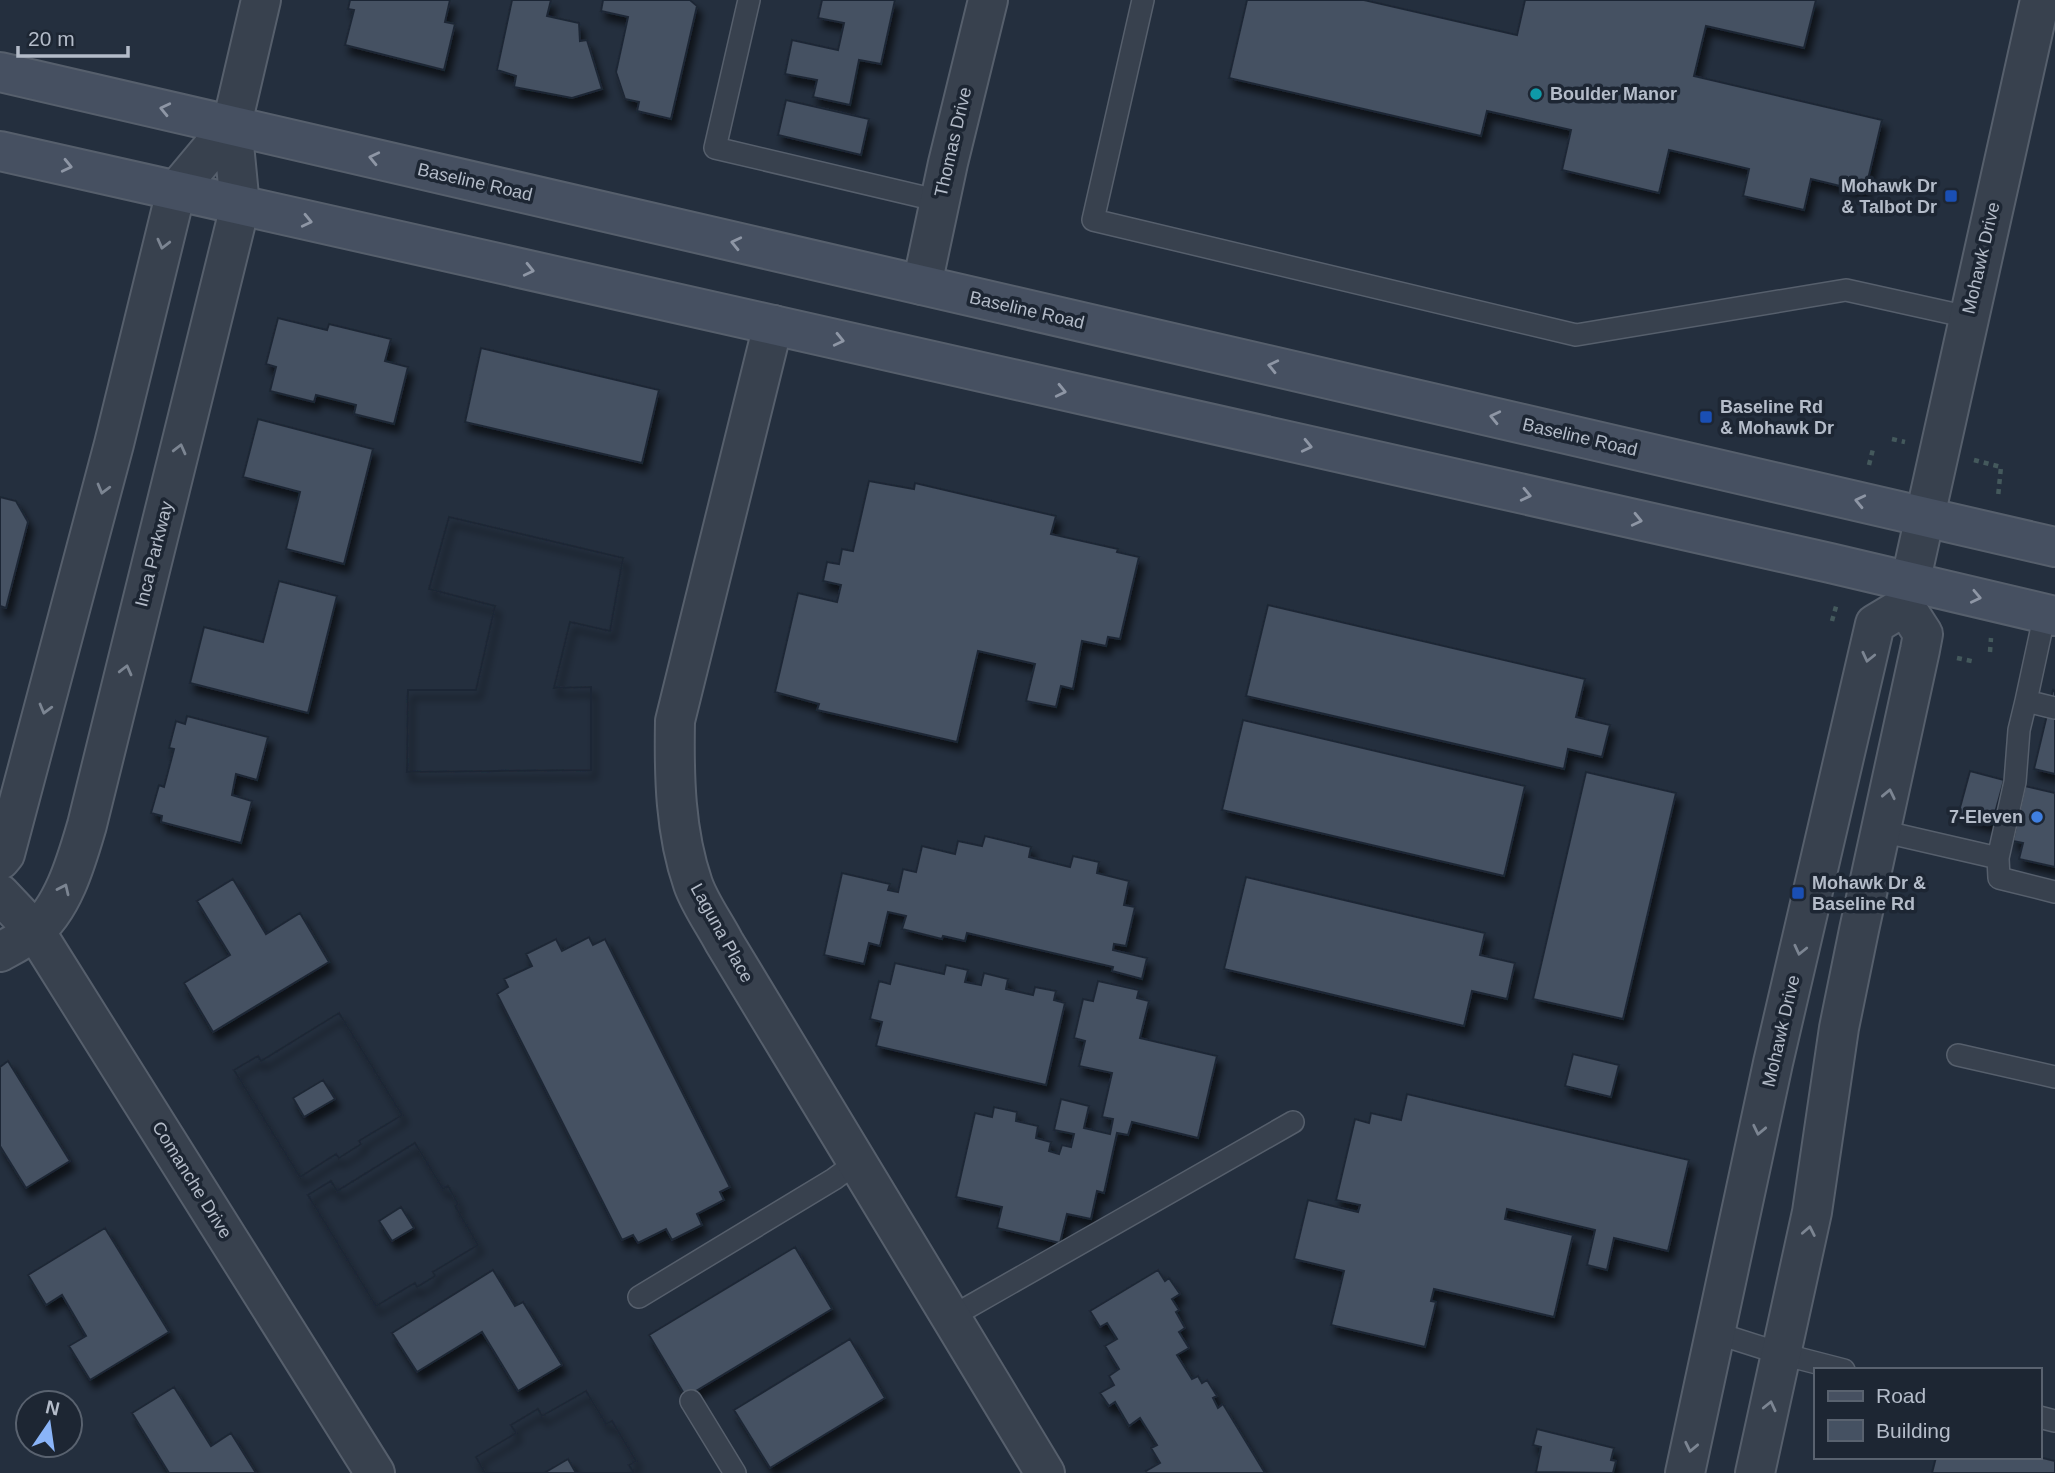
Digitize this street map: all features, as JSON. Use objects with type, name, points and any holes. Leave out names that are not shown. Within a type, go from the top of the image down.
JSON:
[{"type":"main road","name":"Baseline Road","points":[[0,72],[2055,547]]},
{"type":"main road","points":[[0,151],[773,325],[1907,594],[2050,614]]},
{"type":"street","name":"Inca Parkway","points":[[0,952],[35,931],[59,900],[74,869],[87,825],[240,206],[232,124],[261,0]]},
{"type":"street","name":"Thomas Drive","points":[[922,285],[988,0]]},
{"type":"street","name":"Mohawk Drive","points":[[1685,1473],[1773,1063],[1875,624],[1907,594],[2040,0]]},
{"type":"street","name":"Inca Parkway","points":[[0,860],[5,853],[45,708],[176,191],[232,124]]},
{"type":"street","name":"Laguna Place","points":[[773,325],[675,721],[674,782],[684,850],[694,886],[724,942],[1045,1473]]},
{"type":"street","points":[[1755,1473],[1812,1212],[1839,1028],[1923,634],[1907,594]]},
{"type":"street","name":"Comanche Drive","points":[[0,894],[35,931],[375,1473]]},
{"type":"lane","points":[[749,0],[715,148],[940,201]]},
{"type":"lane","points":[[1143,0],[1093,220],[1576,335],[1846,290],[1968,317]]},
{"type":"lane","points":[[2050,614],[2025,701],[2019,730],[2015,782],[1998,858],[1999,878],[2055,892]]},
{"type":"lane","points":[[2025,701],[2055,708]]},
{"type":"lane","points":[[1881,831],[1998,858]]},
{"type":"lane","points":[[1958,1055],[2055,1077]]},
{"type":"lane","points":[[951,1317],[1293,1122]]},
{"type":"lane","points":[[639,1297],[834,1179],[857,1162]]},
{"type":"lane","points":[[1716,1332],[1782,1354],[1836,1368]]},
{"type":"lane","points":[[691,1401],[735,1473]]},
{"type":"building","points":[[350,0],[450,0],[445,22],[455,24],[444,70],[345,45],[354,10],[348,9]]},
{"type":"building","points":[[512,0],[551,0],[547,16],[579,23],[580,41],[587,40],[602,89],[572,98],[514,87],[516,76],[497,70]]},
{"type":"building","points":[[603,0],[690,0],[697,6],[671,119],[637,111],[639,102],[625,99],[616,72],[628,17],[601,11]]},
{"type":"building","points":[[822,0],[895,0],[881,64],[859,60],[850,105],[813,97],[817,80],[785,74],[792,40],[838,50],[844,23],[818,18]]},
{"type":"building","name":"Boulder Manor","points":[[1247,0],[1364,0],[1517,35],[1525,0],[1816,0],[1804,48],[1706,26],[1694,76],[1882,120],[1865,192],[1811,179],[1804,210],[1743,196],[1749,169],[1669,150],[1659,193],[1562,170],[1571,130],[1487,111],[1481,136],[1229,78]]},
{"type":"building","points":[[786,100],[869,119],[861,155],[778,135]]},
{"type":"building","points":[[278,318],[327,330],[329,324],[391,339],[385,361],[408,367],[394,424],[354,414],[356,405],[316,395],[314,402],[270,391],[276,367],[266,364]]},
{"type":"building","points":[[481,348],[659,390],[642,463],[465,422]]},
{"type":"building","points":[[258,419],[373,449],[344,564],[286,549],[300,492],[243,477]]},
{"type":"building","points":[[869,481],[914,489],[915,483],[1056,516],[1051,534],[1118,549],[1117,552],[1139,557],[1120,639],[1108,637],[1106,646],[1082,641],[1073,689],[1061,686],[1056,707],[1026,701],[1035,664],[978,651],[957,742],[817,710],[819,704],[775,692],[798,593],[837,602],[841,585],[823,581],[827,562],[839,564],[842,549],[853,551]]},
{"type":"building","points":[[0,497],[16,501],[28,522],[6,608],[0,606]]},
{"type":"building","points":[[449,517],[623,558],[610,631],[570,622],[554,688],[591,687],[591,770],[407,772],[408,690],[476,690],[495,606],[429,589]]},
{"type":"building","points":[[449,517],[623,558],[610,631],[570,622],[554,688],[591,687],[591,770],[407,772],[408,690],[476,690],[495,606],[429,589]]},
{"type":"building","points":[[279,581],[337,596],[308,713],[190,683],[204,627],[263,642]]},
{"type":"building","points":[[1268,605],[1585,679],[1576,717],[1610,725],[1602,757],[1568,749],[1564,769],[1246,696]]},
{"type":"building","points":[[2053,690],[2055,691],[2055,774],[2034,769]]},
{"type":"building","points":[[187,716],[268,737],[257,780],[236,774],[232,795],[252,801],[241,843],[161,822],[162,816],[151,813],[159,785],[164,787],[174,749],[169,748],[176,721],[185,724]]},
{"type":"building","points":[[1243,720],[1525,786],[1504,876],[1222,810]]},
{"type":"building","points":[[1970,771],[2004,780],[1992,824],[1958,815]]},
{"type":"building","points":[[1586,772],[1676,793],[1623,1019],[1533,999]]},
{"type":"building","name":"7-Eleven","points":[[2025,786],[2055,793],[2055,867],[2019,859],[2023,843],[2013,841]]},
{"type":"building","points":[[985,836],[1031,847],[1029,857],[1070,867],[1073,856],[1099,862],[1097,873],[1129,881],[1124,905],[1135,907],[1126,946],[1114,944],[1113,950],[1147,958],[1142,979],[1112,971],[1113,967],[967,933],[965,941],[943,936],[942,939],[902,929],[906,916],[888,912],[880,946],[869,943],[864,964],[824,955],[842,873],[890,884],[888,890],[898,892],[903,869],[916,872],[922,846],[955,854],[958,841],[982,846]]},
{"type":"building","points":[[1246,877],[1485,933],[1480,955],[1515,963],[1507,999],[1472,991],[1464,1026],[1224,969]]},
{"type":"building","points":[[233,879],[266,934],[300,913],[329,962],[213,1032],[184,983],[230,955],[197,901]]},
{"type":"building","points":[[589,937],[593,945],[605,939],[730,1187],[720,1192],[724,1200],[697,1214],[702,1225],[672,1240],[666,1229],[638,1243],[633,1235],[622,1240],[497,994],[508,987],[504,979],[532,966],[526,954],[556,939],[562,951]]},
{"type":"building","points":[[895,963],[944,974],[946,965],[968,970],[965,982],[981,985],[984,973],[1008,979],[1006,989],[1033,995],[1035,987],[1056,991],[1054,1000],[1065,1003],[1046,1085],[876,1046],[882,1022],[870,1019],[879,981],[890,984]]},
{"type":"building","points":[[1098,981],[1139,990],[1137,998],[1149,1001],[1140,1038],[1217,1056],[1198,1138],[1132,1122],[1128,1135],[1117,1133],[1104,1193],[1097,1191],[1091,1219],[1067,1214],[1060,1243],[997,1228],[1002,1207],[956,1197],[975,1113],[992,1117],[994,1107],[1017,1112],[1016,1121],[1038,1126],[1036,1138],[1051,1142],[1049,1151],[1059,1154],[1062,1145],[1071,1147],[1074,1134],[1054,1130],[1061,1099],[1089,1106],[1084,1128],[1110,1134],[1113,1119],[1102,1117],[1112,1073],[1079,1066],[1085,1041],[1074,1038],[1083,999],[1093,1001]]},
{"type":"building","points":[[339,1013],[402,1115],[359,1141],[361,1144],[339,1158],[336,1154],[300,1177],[234,1070],[258,1056],[261,1061]],"holes":[[[323,1080],[335,1099],[304,1117],[293,1098]]]},
{"type":"building","points":[[339,1013],[402,1115],[359,1141],[361,1144],[339,1158],[336,1154],[300,1177],[234,1070],[258,1056],[261,1061]]},
{"type":"building","points":[[1573,1054],[1619,1065],[1611,1097],[1565,1086]]},
{"type":"building","points":[[8,1061],[70,1161],[26,1188],[0,1146],[0,1067]]},
{"type":"building","points":[[1407,1094],[1689,1160],[1668,1251],[1614,1238],[1607,1270],[1587,1265],[1595,1230],[1507,1209],[1505,1219],[1573,1235],[1554,1317],[1434,1289],[1431,1301],[1436,1302],[1425,1347],[1331,1325],[1344,1271],[1294,1259],[1308,1200],[1358,1212],[1360,1205],[1336,1200],[1355,1119],[1369,1123],[1371,1113],[1401,1120]]},
{"type":"building","points":[[415,1143],[443,1189],[448,1186],[458,1204],[455,1206],[478,1245],[433,1272],[435,1276],[417,1287],[415,1283],[376,1306],[308,1195],[331,1181],[337,1191]],"holes":[[[401,1207],[414,1228],[392,1241],[379,1221]]]},
{"type":"building","points":[[415,1143],[443,1189],[448,1186],[458,1204],[455,1206],[478,1245],[433,1272],[435,1276],[417,1287],[415,1283],[376,1306],[308,1195],[331,1181],[337,1191]]},
{"type":"building","points":[[105,1228],[169,1332],[90,1380],[69,1346],[86,1336],[62,1295],[46,1305],[28,1275]]},
{"type":"building","points":[[795,1247],[832,1309],[686,1397],[649,1335]]},
{"type":"building","points":[[493,1270],[515,1306],[523,1302],[562,1365],[518,1391],[482,1332],[417,1372],[392,1333]]},
{"type":"building","points":[[1158,1270],[1165,1281],[1169,1278],[1180,1294],[1172,1299],[1185,1328],[1179,1332],[1189,1348],[1177,1355],[1192,1379],[1198,1376],[1202,1383],[1207,1380],[1217,1396],[1213,1398],[1218,1408],[1223,1404],[1265,1473],[1147,1473],[1146,1471],[1160,1463],[1151,1448],[1157,1445],[1140,1418],[1129,1426],[1115,1402],[1109,1406],[1100,1393],[1114,1385],[1109,1376],[1119,1369],[1105,1346],[1117,1339],[1107,1323],[1100,1327],[1090,1311]]},
{"type":"building","points":[[850,1339],[885,1398],[770,1468],[734,1410]]},
{"type":"building","points":[[174,1387],[211,1446],[231,1433],[256,1473],[169,1473],[132,1413]]},
{"type":"building","points":[[586,1391],[606,1424],[612,1421],[636,1461],[629,1465],[634,1473],[576,1473],[568,1459],[544,1473],[485,1473],[476,1457],[516,1433],[511,1425],[538,1409],[542,1416]]},
{"type":"building","points":[[586,1391],[606,1424],[612,1421],[636,1461],[629,1465],[634,1473],[485,1473],[476,1457],[516,1433],[511,1425],[538,1409],[542,1416]]},
{"type":"building","points":[[1537,1429],[1614,1448],[1611,1460],[1616,1461],[1613,1473],[1536,1472],[1541,1447],[1533,1445]]},
{"type":"building","points":[[2041,1458],[2055,1461],[2055,1473],[1932,1473],[1936,1459]]},
{"type":"place","name":"Boulder Manor","points":[[1536,94]]},
{"type":"place","name":"Mohawk Dr & Talbot Dr","points":[[1951,196]]},
{"type":"place","name":"Baseline Rd & Mohawk Dr","points":[[1706,417]]},
{"type":"place","name":"7-Eleven","points":[[2037,817]]},
{"type":"place","name":"Mohawk Dr & Baseline Rd","points":[[1798,893]]}]
